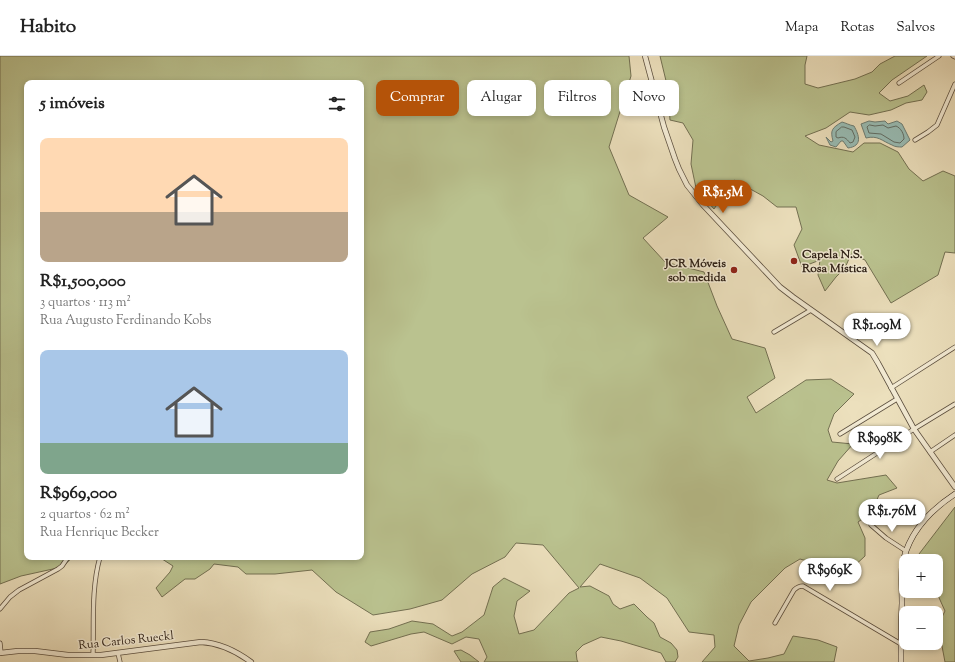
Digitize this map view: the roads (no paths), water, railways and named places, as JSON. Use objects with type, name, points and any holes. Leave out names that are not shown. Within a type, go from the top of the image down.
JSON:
[{"type":"main road","points":[[902,606],[903,561],[914,533],[923,521],[955,494]]},
{"type":"main road","points":[[901,650],[901,662]]},
{"type":"street","points":[[645,56],[670,143],[679,169],[687,185],[703,205],[774,282],[789,295],[869,350],[878,363],[914,429],[955,487]]},
{"type":"street","points":[[899,84],[939,56]]},
{"type":"street","points":[[915,140],[937,125],[955,84]]},
{"type":"street","points":[[774,332],[811,310]]},
{"type":"street","points":[[891,388],[955,347]]},
{"type":"street","points":[[840,434],[897,399]]},
{"type":"street","points":[[838,479],[955,404]]},
{"type":"street","points":[[930,452],[955,436]]},
{"type":"street","points":[[871,525],[886,538],[906,551]]},
{"type":"street","points":[[0,609],[10,597],[19,590],[58,569],[66,560]]},
{"type":"street","points":[[93,655],[95,585],[99,560]]},
{"type":"street","points":[[775,623],[794,590],[797,587],[804,586],[899,643]]},
{"type":"street","name":"Rua Carlos Rueckl","points":[[1,653],[35,651],[68,655],[93,655],[207,642],[229,649],[251,662]]},
{"type":"street","points":[[0,643],[1,653]]},
{"type":"street","points":[[118,653],[120,662]]},
{"type":"water","points":[[869,121],[885,121],[888,124],[897,121],[902,124],[910,140],[902,147],[896,147],[874,137],[866,138],[861,124]]},
{"type":"water","points":[[842,122],[854,126],[856,129],[858,143],[853,147],[848,148],[843,141],[841,141],[836,147],[830,145],[826,137],[831,142],[833,141],[832,132],[836,126]]},
{"type":"place","name":"Capela N.S. Rosa Mística","points":[[794,261]]},
{"type":"place","name":"JCR Móveis sob medida","points":[[734,270]]}]
